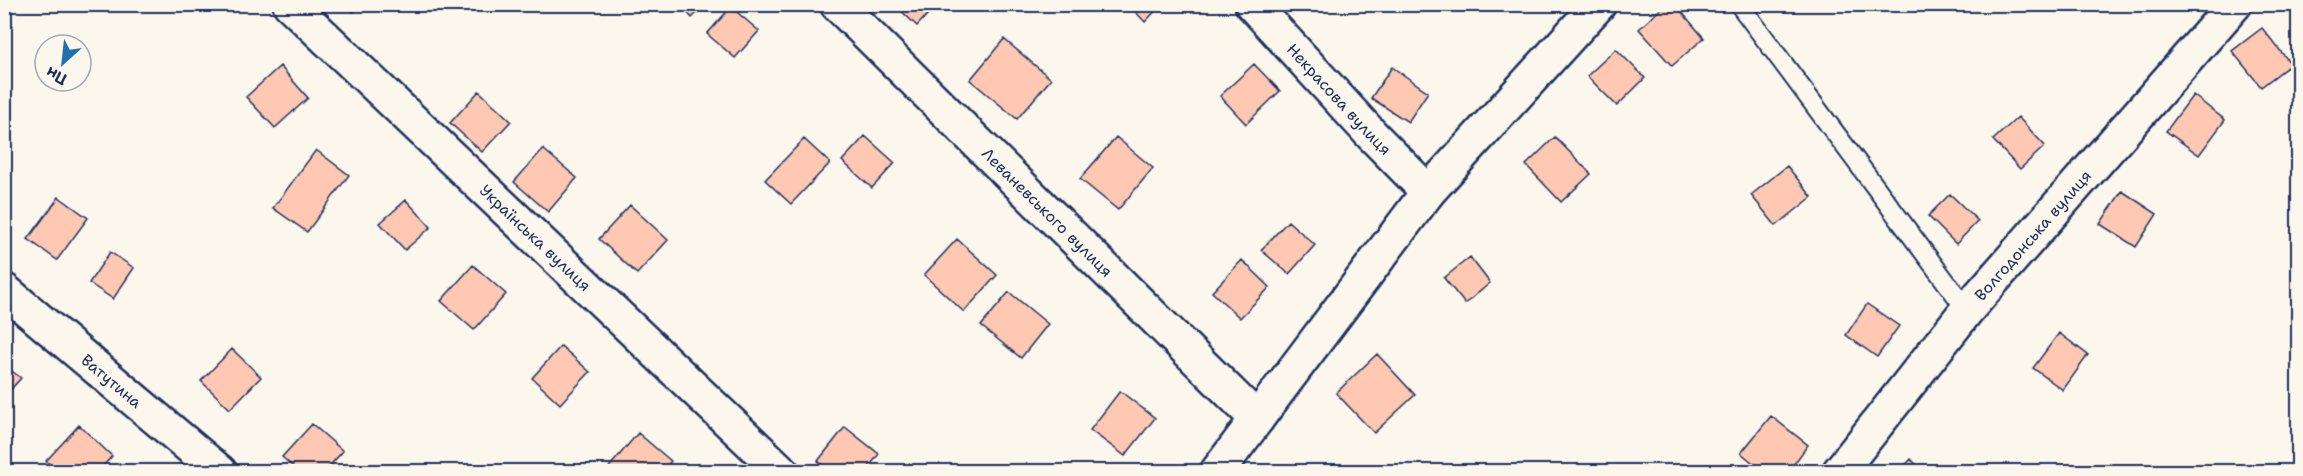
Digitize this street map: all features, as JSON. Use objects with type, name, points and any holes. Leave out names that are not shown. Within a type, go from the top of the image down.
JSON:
[{"type":"street","name":"Українська вулиця","points":[[290,4],[782,471]]},
{"type":"street","name":"Леваневського вулиця","points":[[837,4],[1257,419]]},
{"type":"street","name":"Некрасова вулиця","points":[[1252,4],[1372,135],[1428,192]]},
{"type":"street","points":[[1217,471],[1428,192],[1599,4]]},
{"type":"street","name":"Волгодонська вулиця","points":[[1839,471],[1967,310],[2235,4]]},
{"type":"street","name":"Ватутина","points":[[4,290],[220,471]]},
{"type":"lane","points":[[1739,4],[1967,310]]},
{"type":"building","points":[[345,4],[360,4],[353,12]]},
{"type":"building","points":[[680,4],[706,4],[692,18]]},
{"type":"building","points":[[894,4],[937,4],[917,26]]},
{"type":"building","points":[[1128,4],[1162,4],[1145,22]]},
{"type":"building","points":[[1666,4],[1675,4],[1704,38],[1672,66],[1639,29]]},
{"type":"building","points":[[2079,4],[2092,4],[2083,10]]},
{"type":"building","points":[[731,7],[759,31],[735,58],[707,34]]},
{"type":"building","points":[[2262,28],[2291,64],[2261,87],[2232,51]]},
{"type":"building","points":[[1004,39],[1051,79],[1017,119],[970,80]]},
{"type":"building","points":[[1616,49],[1645,78],[1617,106],[1587,76]]},
{"type":"building","points":[[1254,64],[1280,91],[1246,124],[1220,96]]},
{"type":"building","points":[[280,66],[308,98],[275,128],[246,97]]},
{"type":"building","points":[[1392,67],[1428,92],[1408,122],[1371,98]]},
{"type":"building","points":[[479,91],[511,121],[482,152],[450,123]]},
{"type":"building","points":[[2193,95],[2225,120],[2199,155],[2166,131]]},
{"type":"building","points":[[2018,117],[2045,146],[2020,169],[1993,140]]},
{"type":"building","points":[[865,136],[895,163],[872,188],[842,161]]},
{"type":"building","points":[[1116,137],[1153,168],[1118,210],[1080,179]]},
{"type":"building","points":[[1555,137],[1591,174],[1561,202],[1526,165]]},
{"type":"building","points":[[804,139],[830,163],[791,204],[765,180]]},
{"type":"building","points":[[543,149],[577,178],[548,212],[514,182]]},
{"type":"building","points":[[316,150],[349,175],[307,232],[273,208]]},
{"type":"building","points":[[1787,166],[1812,197],[1776,226],[1751,195]]},
{"type":"building","points":[[2122,191],[2157,214],[2136,247],[2100,224]]},
{"type":"building","points":[[1950,194],[1978,221],[1956,244],[1928,216]]},
{"type":"building","points":[[59,197],[88,218],[57,260],[28,239]]},
{"type":"building","points":[[406,200],[431,227],[405,250],[380,223]]},
{"type":"building","points":[[630,205],[668,240],[637,274],[599,239]]},
{"type":"building","points":[[1288,221],[1315,245],[1289,274],[1261,250]]},
{"type":"building","points":[[957,239],[997,275],[964,312],[924,275]]},
{"type":"building","points":[[110,252],[134,268],[113,299],[89,283]]},
{"type":"building","points":[[1470,257],[1490,283],[1465,304],[1444,278]]},
{"type":"building","points":[[1242,260],[1270,287],[1240,318],[1212,292]]},
{"type":"building","points":[[473,265],[506,294],[474,330],[441,301]]},
{"type":"building","points":[[1009,292],[1048,324],[1021,358],[981,326]]},
{"type":"building","points":[[1867,304],[1899,326],[1877,357],[1846,335]]},
{"type":"building","points":[[2059,333],[2088,355],[2063,390],[2033,368]]},
{"type":"building","points":[[561,346],[590,372],[560,404],[532,378]]},
{"type":"building","points":[[232,349],[261,377],[230,409],[201,381]]},
{"type":"building","points":[[1377,354],[1415,395],[1374,433],[1336,393]]},
{"type":"building","points":[[4,365],[21,378],[4,397]]},
{"type":"building","points":[[1120,391],[1155,418],[1125,456],[1090,430]]},
{"type":"building","points":[[1771,416],[1808,445],[1788,472],[1764,472],[1741,453]]},
{"type":"building","points":[[312,424],[343,451],[324,472],[299,472],[282,457]]},
{"type":"building","points":[[79,425],[112,456],[98,472],[58,472],[46,461]]},
{"type":"building","points":[[845,427],[879,454],[865,472],[831,472],[818,461]]},
{"type":"building","points":[[638,433],[671,461],[662,472],[605,472]]},
{"type":"building","points":[[1911,459],[1923,472],[1899,472]]}]
